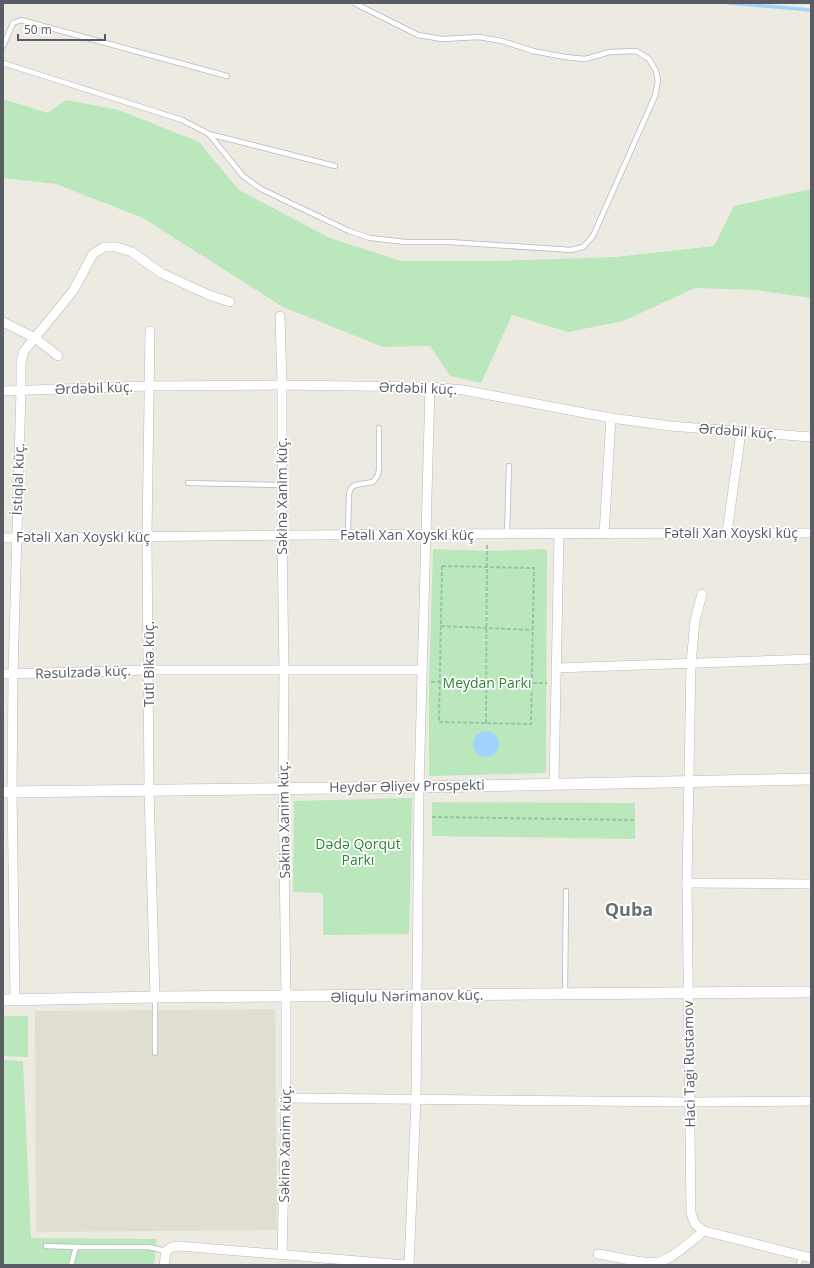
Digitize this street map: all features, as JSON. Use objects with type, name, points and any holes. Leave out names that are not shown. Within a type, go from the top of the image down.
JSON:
[{"type":"street","points":[[21,390],[21,362],[24,351],[73,291],[93,254],[104,247],[132,252],[161,273],[209,295],[230,302]]},
{"type":"street","name":"Səkinə Xanim küç.","points":[[280,316],[282,386],[284,670],[283,788],[286,997],[286,1098],[282,1254]]},
{"type":"street","points":[[3,322],[35,338],[58,356]]},
{"type":"street","name":"Tuti Bikə küç.","points":[[150,331],[147,537],[149,790],[155,997]]},
{"type":"street","name":"Ərdəbil küç.","points":[[3,391],[148,386],[430,387],[463,390],[611,418],[670,426],[811,437]]},
{"type":"street","points":[[164,1265],[166,1251],[172,1247],[179,1246],[408,1265],[416,1100],[419,787],[430,387]]},
{"type":"street","name":"İstiqlal küç.","points":[[15,1000],[7,792],[13,674],[21,390]]},
{"type":"street","points":[[604,534],[611,418]]},
{"type":"street","points":[[726,533],[741,432]]},
{"type":"street","name":"Fətəli Xan Xoyski küç","points":[[3,538],[425,534],[811,533]]},
{"type":"street","points":[[554,784],[559,534]]},
{"type":"street","name":"Haci Tagi Rustamov","points":[[702,594],[695,620],[691,664],[687,883],[691,1213],[695,1224],[704,1231]]},
{"type":"street","points":[[556,668],[811,659]]},
{"type":"street","name":"Rəsulzadə küç.","points":[[3,674],[149,670],[422,670]]},
{"type":"street","name":"Heydər Əliyev Prospekti","points":[[7,792],[419,787],[811,779]]},
{"type":"street","points":[[687,883],[811,884]]},
{"type":"street","name":"Əliqulu Nərimanov küç.","points":[[3,1000],[155,997],[811,992]]},
{"type":"street","points":[[286,1098],[811,1102]]},
{"type":"street","points":[[598,1254],[649,1263],[660,1262],[670,1258],[704,1231],[811,1258]]},
{"type":"lane","points":[[210,134],[243,176],[261,189],[349,231],[370,238],[406,242],[449,242],[571,250],[583,247],[593,236],[655,96],[658,81],[656,71],[649,59],[636,52],[610,52],[585,59],[565,57],[533,51],[502,41],[479,37],[442,39],[418,35],[354,3]]},
{"type":"lane","points":[[3,46],[13,23],[21,20],[227,76]]},
{"type":"lane","points":[[3,63],[182,120],[210,134],[335,166]]},
{"type":"lane","points":[[348,535],[349,494],[351,488],[356,485],[373,482],[378,475],[379,428]]},
{"type":"lane","points":[[507,534],[509,466]]},
{"type":"lane","points":[[188,483],[282,485]]},
{"type":"lane","points":[[565,994],[566,890]]},
{"type":"lane","points":[[155,997],[155,1053]]},
{"type":"lane","points":[[46,1246],[149,1247],[166,1251]]},
{"type":"lane","points":[[71,1265],[76,1247]]},
{"type":"lane","points":[[799,1265],[801,1255]]},
{"type":"path","points":[[486,723],[487,534]]},
{"type":"path","points":[[442,566],[534,568],[531,724],[439,722],[441,626],[442,566]]},
{"type":"path","points":[[441,626],[532,630]]},
{"type":"path","points":[[422,682],[556,684]]},
{"type":"path","points":[[432,817],[635,820]]},
{"type":"shaded area","points":[[275,1009],[277,1230],[36,1232],[35,1011]]},
{"type":"green space","points":[[3,99],[48,113],[66,100],[119,110],[199,142],[239,190],[330,238],[401,261],[492,261],[616,257],[714,246],[734,206],[811,189],[811,298],[755,290],[695,288],[623,321],[568,332],[512,315],[481,383],[450,376],[430,346],[383,347],[283,307],[143,218],[56,184],[3,178]]},
{"type":"green space","name":"Meydan Parkı","points":[[433,549],[487,551],[547,549],[546,773],[429,776],[429,682]]},
{"type":"green space","name":"Dədə Qorqut Parkı","points":[[412,798],[409,934],[323,935],[323,893],[293,892],[294,801]]},
{"type":"green space","points":[[432,802],[635,803],[635,839],[432,836]]},
{"type":"green space","points":[[3,1016],[28,1016],[28,1057],[3,1056]]},
{"type":"green space","points":[[3,1060],[23,1061],[31,1238],[157,1239],[154,1265],[3,1265]]},
{"type":"water","points":[[486,731],[495,735],[499,744],[495,753],[486,757],[477,753],[473,744],[477,735]]},
{"type":"waterway","points":[[729,3],[811,10]]},
{"type":"district","name":"Quba","points":[[629,910]]}]
